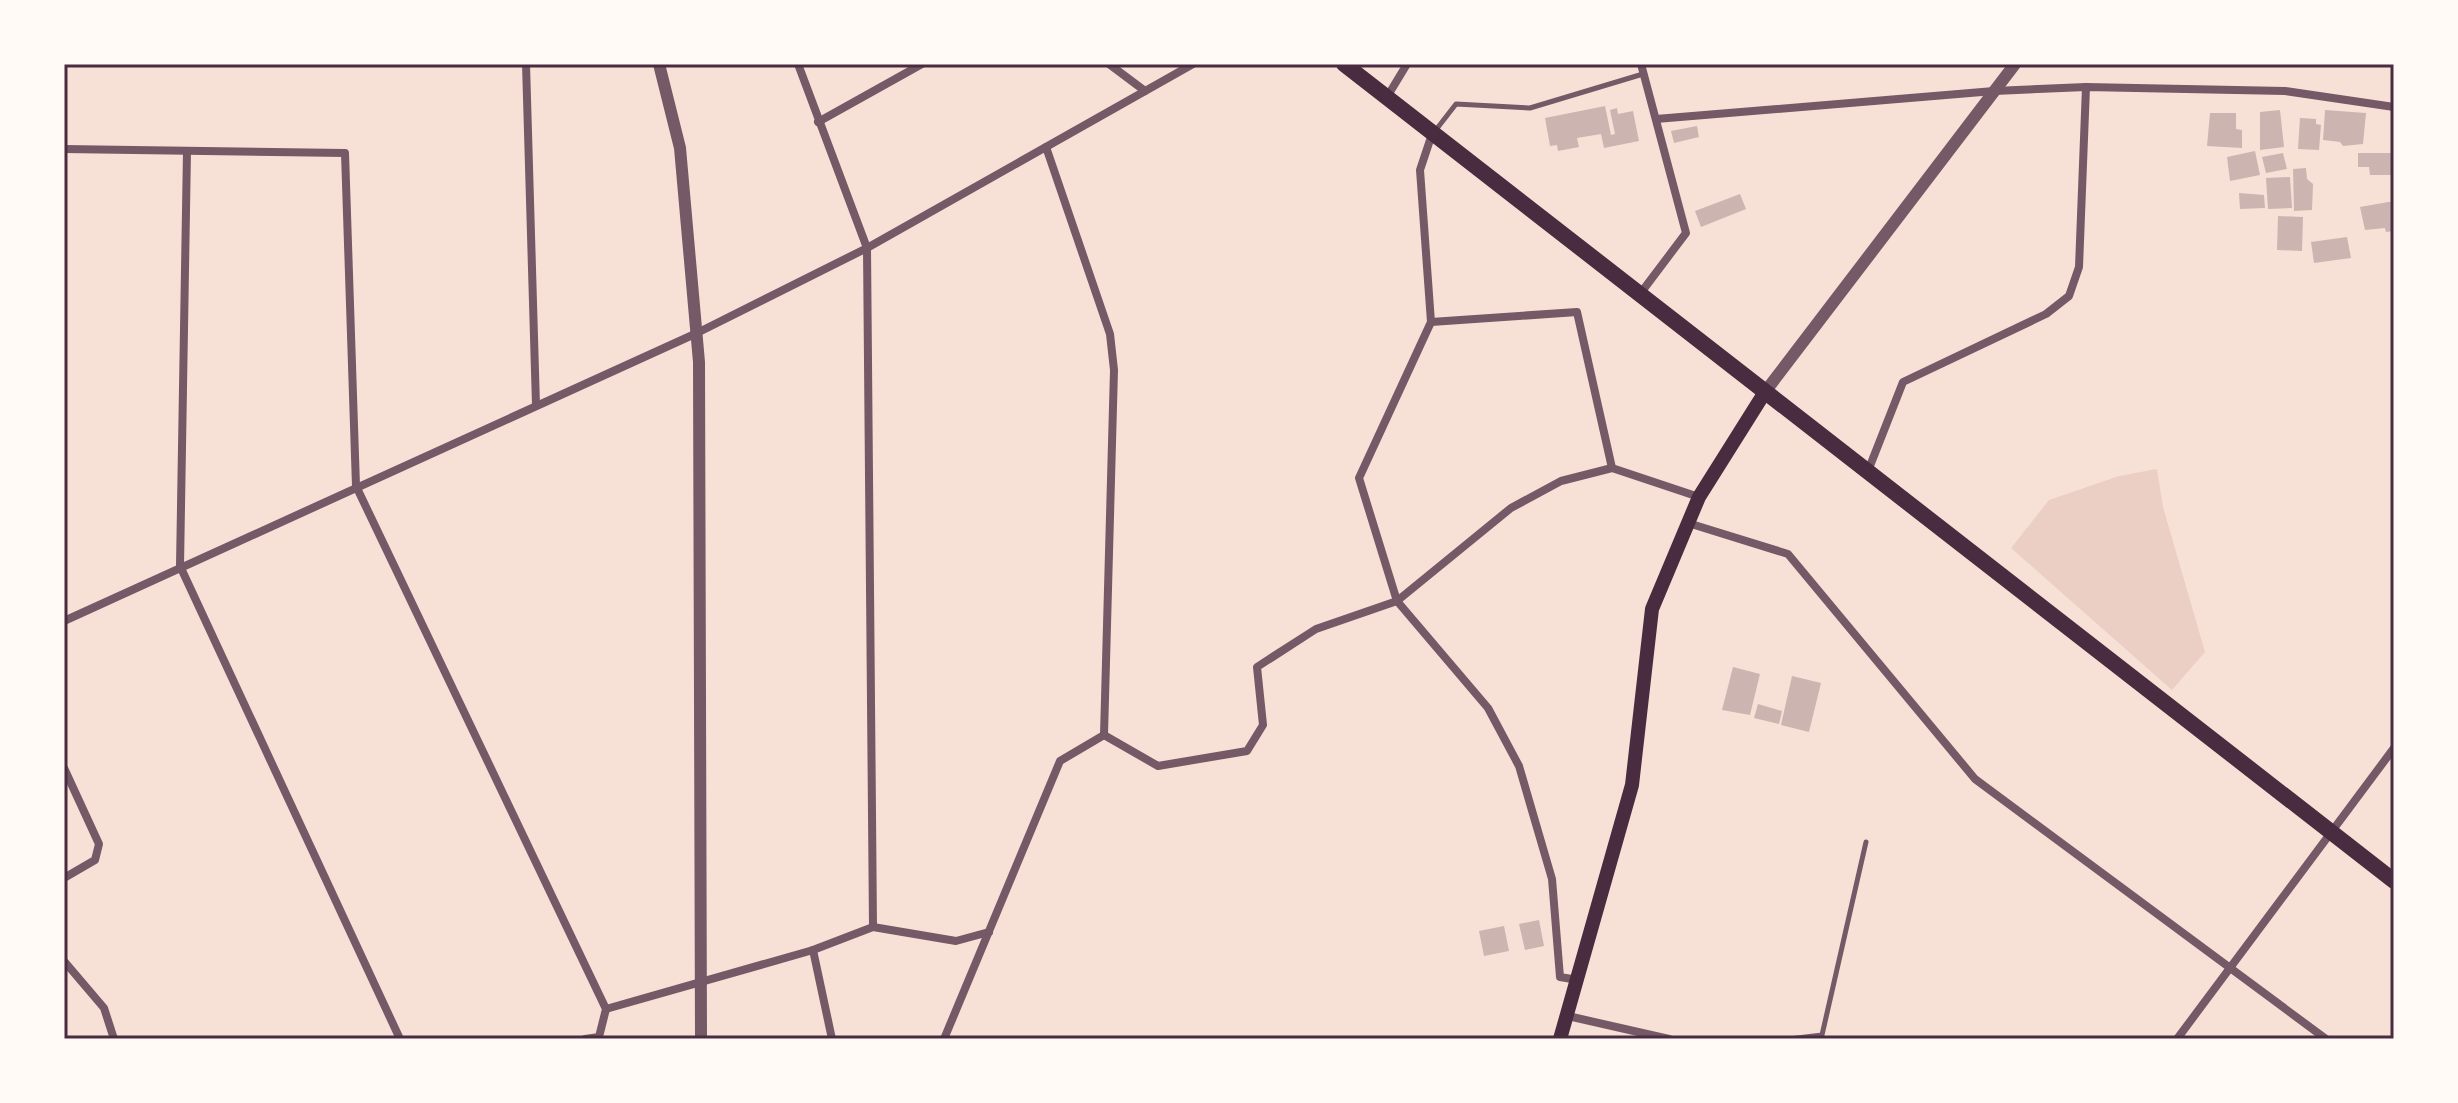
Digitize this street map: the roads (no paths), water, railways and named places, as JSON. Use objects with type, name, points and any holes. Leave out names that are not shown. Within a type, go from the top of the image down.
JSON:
[{"type":"highway","points":[[1344,64],[2329,834],[2394,881]]},
{"type":"main road","points":[[1560,1039],[1632,785],[1652,609],[1699,497],[1765,392]]},
{"type":"street","points":[[526,64],[536,405]]},
{"type":"street","points":[[659,64],[680,148],[697,333],[701,1039]]},
{"type":"street","points":[[798,64],[867,248],[873,927]]},
{"type":"street","points":[[818,122],[922,64]]},
{"type":"street","points":[[1109,64],[1145,91]]},
{"type":"street","points":[[64,621],[697,333],[867,248],[1193,64]]},
{"type":"street","points":[[1386,98],[1407,64]]},
{"type":"street","points":[[1765,392],[2015,64]]},
{"type":"street","points":[[1640,294],[1686,233],[1642,69]]},
{"type":"street","points":[[1868,471],[1903,382],[2046,314],[2069,296],[2079,267],[2086,87]]},
{"type":"street","points":[[1656,119],[1994,91],[2086,87],[2285,91],[2394,107]]},
{"type":"street","points":[[1432,134],[1420,170],[1431,322],[1359,478],[1397,601],[1488,708],[1519,766],[1552,879],[1560,977],[1578,980]]},
{"type":"street","points":[[1046,147],[1110,334],[1113,358],[1104,735]]},
{"type":"street","points":[[64,149],[345,153],[356,486],[606,1009],[599,1037],[585,1039]]},
{"type":"street","points":[[187,151],[180,566],[400,1039]]},
{"type":"street","points":[[1431,322],[1577,312],[1612,468]]},
{"type":"street","points":[[1104,735],[1158,766],[1247,751],[1263,725],[1257,667],[1316,629],[1397,601],[1511,508],[1561,481],[1612,468],[1699,497]]},
{"type":"street","points":[[1688,523],[1788,554],[1975,779],[2326,1039]]},
{"type":"street","points":[[944,1039],[1060,761],[1104,735]]},
{"type":"street","points":[[2177,1039],[2394,748]]},
{"type":"street","points":[[64,768],[99,844],[95,860],[64,878]]},
{"type":"street","points":[[606,1009],[813,950],[873,927],[956,941],[989,932]]},
{"type":"street","points":[[813,950],[832,1039]]},
{"type":"street","points":[[64,961],[104,1008],[114,1039]]},
{"type":"street","points":[[1568,1016],[1669,1039]]},
{"type":"lane","points":[[1432,134],[1456,104],[1530,108],[1642,69]]},
{"type":"lane","points":[[1789,1039],[1822,1035],[1866,842]]}]
